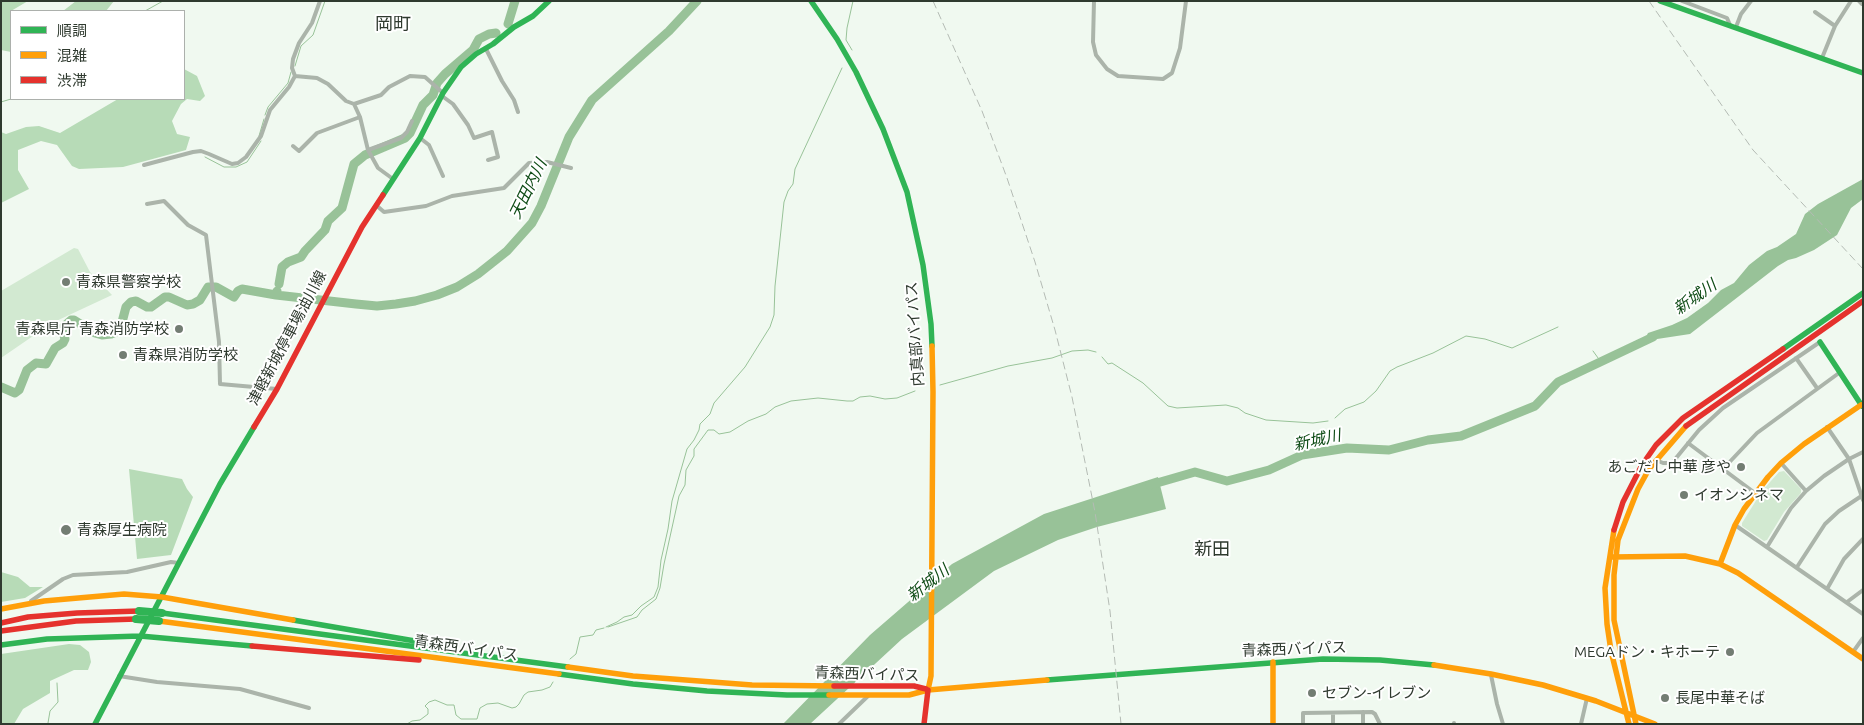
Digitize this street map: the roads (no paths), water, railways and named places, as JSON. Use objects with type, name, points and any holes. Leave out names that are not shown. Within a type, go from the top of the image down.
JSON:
[{"type":"main road","name":"津軽新城停車場油川線","points":[[95,724],[118,676],[162,597],[175,563],[277,389],[362,227],[420,138],[439,90],[476,54],[533,16],[548,1]]},
{"type":"main road","name":"内真部バイパス","points":[[811,1],[837,39],[870,98],[907,192],[923,265],[931,324],[933,427],[930,572],[931,676],[924,724]]},
{"type":"main road","points":[[1660,1],[1863,72]]},
{"type":"main road","points":[[1635,720],[1618,649],[1614,620],[1612,557],[1638,489],[1656,460],[1685,427],[1747,377],[1863,293]]},
{"type":"main road","points":[[1628,724],[1613,660],[1607,624],[1605,588],[1623,502],[1642,465],[1656,445],[1683,418],[1863,301]]},
{"type":"main road","points":[[1720,564],[1735,525],[1755,493],[1781,463],[1827,427],[1862,406],[1820,342]]},
{"type":"main road","points":[[1612,557],[1685,556],[1720,564],[1738,573],[1863,659]]},
{"type":"main road","points":[[1,609],[86,596],[124,594],[162,597],[446,646],[504,659]]},
{"type":"main road","name":"青森西バイパス","points":[[1,623],[77,613],[138,615],[633,676],[745,685],[914,686],[928,690]]},
{"type":"main road","name":"青森西バイパス","points":[[1,630],[138,615]]},
{"type":"main road","name":"青森西バイパス","points":[[161,617],[632,684],[798,695],[909,695],[928,690],[1273,662],[1323,659],[1380,660],[1428,664],[1491,674],[1587,698],[1625,712],[1635,720],[1654,724]]},
{"type":"main road","points":[[1,645],[47,639],[140,636],[483,664]]},
{"type":"main road","points":[[1272,724],[1273,662]]},
{"type":"street","points":[[144,165],[201,151],[225,162],[238,163],[251,151],[262,136],[270,110],[289,88],[295,76],[292,68],[293,59],[299,43],[312,23],[320,1]]},
{"type":"street","points":[[1094,1],[1093,42],[1096,55],[1107,69],[1118,76],[1163,80],[1172,73],[1180,48],[1186,1]]},
{"type":"street","points":[[1682,1],[1727,18],[1733,26],[1751,1]]},
{"type":"street","points":[[1822,58],[1835,26],[1851,1]]},
{"type":"street","points":[[1859,1],[1862,4]]},
{"type":"street","points":[[1815,12],[1835,26]]},
{"type":"street","points":[[486,49],[514,100],[518,112]]},
{"type":"street","points":[[295,76],[317,78],[328,84],[346,101],[354,104],[374,99],[396,83],[410,76],[425,77],[453,104],[468,125],[474,138],[492,132],[498,157],[488,160]]},
{"type":"street","points":[[354,104],[360,118],[369,152],[378,168],[393,179]]},
{"type":"street","points":[[292,146],[299,151],[317,133],[360,118]]},
{"type":"street","points":[[369,152],[402,138],[412,121]]},
{"type":"street","points":[[420,138],[429,145],[443,176]]},
{"type":"street","points":[[376,205],[384,212],[426,206],[452,196],[504,188],[529,163],[551,163],[571,168]]},
{"type":"street","points":[[147,204],[164,201],[188,225],[206,235],[220,342],[220,384],[277,389]]},
{"type":"street","points":[[1656,460],[1663,463],[1672,463],[1699,430],[1723,408],[1820,342]]},
{"type":"street","points":[[1796,358],[1817,388]]},
{"type":"street","points":[[1723,469],[1756,433],[1839,373]]},
{"type":"street","points":[[1796,567],[1825,524],[1839,511],[1862,496],[1849,459],[1827,427]]},
{"type":"street","points":[[1688,443],[1755,493]]},
{"type":"street","points":[[1768,547],[1791,508],[1806,492],[1849,459],[1863,452]]},
{"type":"street","points":[[1781,463],[1806,492]]},
{"type":"street","points":[[1735,525],[1863,614]]},
{"type":"street","points":[[1827,588],[1844,559],[1863,539]]},
{"type":"street","points":[[27,604],[63,579],[73,575],[127,572],[161,564],[175,563]]},
{"type":"street","points":[[1848,602],[1863,590]]},
{"type":"street","points":[[1853,652],[1863,638]]},
{"type":"street","points":[[1491,674],[1503,724]]},
{"type":"street","points":[[118,676],[157,682],[240,689],[309,708]]},
{"type":"street","points":[[839,724],[868,695]]},
{"type":"street","points":[[1581,724],[1587,698]]},
{"type":"street","points":[[1362,712],[1362,724]]},
{"type":"street","points":[[1303,724],[1303,713],[1362,712],[1375,714],[1380,724]]},
{"type":"street","points":[[1333,713],[1333,724]]},
{"type":"waterway","points":[[147,10],[163,1]]},
{"type":"waterway","points":[[295,66],[301,46],[313,35],[325,1]]},
{"type":"waterway","name":"天田内川","points":[[508,24],[515,1]]},
{"type":"waterway","name":"天田内川","points":[[276,295],[377,306],[415,301],[437,295],[457,287],[478,274],[507,251],[532,223],[541,206],[569,137],[592,100],[669,31],[697,1]]},
{"type":"waterway","points":[[852,50],[846,40],[853,1]]},
{"type":"waterway","name":"天田内川","points":[[279,284],[282,267],[288,262],[301,257],[325,230],[328,221],[342,208],[354,164],[365,155],[405,138],[410,133],[423,105],[433,95],[437,83],[473,50],[479,39],[496,33]]},
{"type":"waterway","points":[[606,627],[624,617],[632,615],[654,597],[658,587],[672,501],[687,449],[694,440],[700,424],[710,414],[714,403],[745,367],[770,327],[774,315],[775,286],[784,202],[793,184],[795,169],[842,68]]},
{"type":"waterway","points":[[265,115],[268,107],[288,83],[291,72]]},
{"type":"waterway","points":[[1,102],[10,99]]},
{"type":"waterway","points":[[259,136],[264,119]]},
{"type":"waterway","points":[[205,157],[224,167],[236,167],[247,162],[261,141]]},
{"type":"waterway","name":"天田内川","points":[[1,387],[15,393],[19,390],[27,370],[36,363],[46,364],[55,348],[63,343],[65,339],[62,328],[71,320],[95,333],[102,335],[111,334],[118,331],[126,307],[131,302],[136,301],[151,307],[165,297],[169,297],[187,305],[193,304],[200,300],[208,287],[216,287],[234,297],[242,289],[276,295],[277,291]]},
{"type":"waterway","points":[[1335,418],[1345,409],[1364,402],[1376,391],[1390,371],[1433,353],[1466,336],[1485,339],[1512,348],[1558,327]]},
{"type":"waterway","name":"新城川","points":[[1150,485],[1195,472],[1227,481],[1269,470],[1302,455],[1347,448],[1389,450],[1428,440],[1461,436],[1535,406],[1558,382],[1653,337]]},
{"type":"waterway","points":[[940,385],[1008,366],[1052,358],[1072,351],[1088,350],[1096,352]]},
{"type":"waterway","points":[[1593,351],[1601,362]]},
{"type":"waterway","points":[[1102,357],[1108,364],[1112,363],[1143,383],[1168,406],[1177,408],[1226,405],[1266,420],[1313,423],[1328,421]]},
{"type":"waterway","points":[[608,627],[637,617],[642,610],[656,599],[660,588],[679,496],[685,485],[686,470],[694,456],[694,449],[708,430],[714,430],[719,434],[730,432],[748,421],[766,414],[775,407],[791,401],[818,398],[853,401],[860,397],[870,396],[885,399],[897,398],[915,391]]},
{"type":"waterway","points":[[570,659],[576,654],[580,637],[593,635],[596,630],[604,628]]},
{"type":"waterway","points":[[407,724],[420,720],[428,714],[428,709],[425,706],[435,700],[447,705],[454,705],[456,715],[461,719],[477,719],[480,708],[487,704],[498,703],[512,708],[516,707],[528,692],[550,687],[553,682]]},
{"type":"waterway","points":[[48,723],[50,711],[58,702],[57,683]]},
{"type":"railway","points":[[933,1],[982,111],[1007,178],[1055,330],[1072,397],[1095,512],[1110,611],[1121,724]]},
{"type":"railway","points":[[1649,1],[1753,150],[1863,269]]},
{"type":"place","name":"青森県警察学校","points":[[66,282]]},
{"type":"place","name":"青森県庁 青森消防学校","points":[[179,329]]},
{"type":"place","name":"青森県消防学校","points":[[123,355]]},
{"type":"place","name":"あごだし中華 彦や","points":[[1741,467]]},
{"type":"place","name":"イオンシネマ","points":[[1684,495]]},
{"type":"place","name":"青森厚生病院","points":[[66,530]]},
{"type":"place","name":"MEGAドン・キホーテ","points":[[1730,652]]},
{"type":"place","name":"セブン-イレブン","points":[[1312,693]]},
{"type":"place","name":"長尾中華そば","points":[[1665,698]]},
{"type":"district","name":"岡町","points":[[393,24]]},
{"type":"district","name":"新田","points":[[1212,549]]}]
